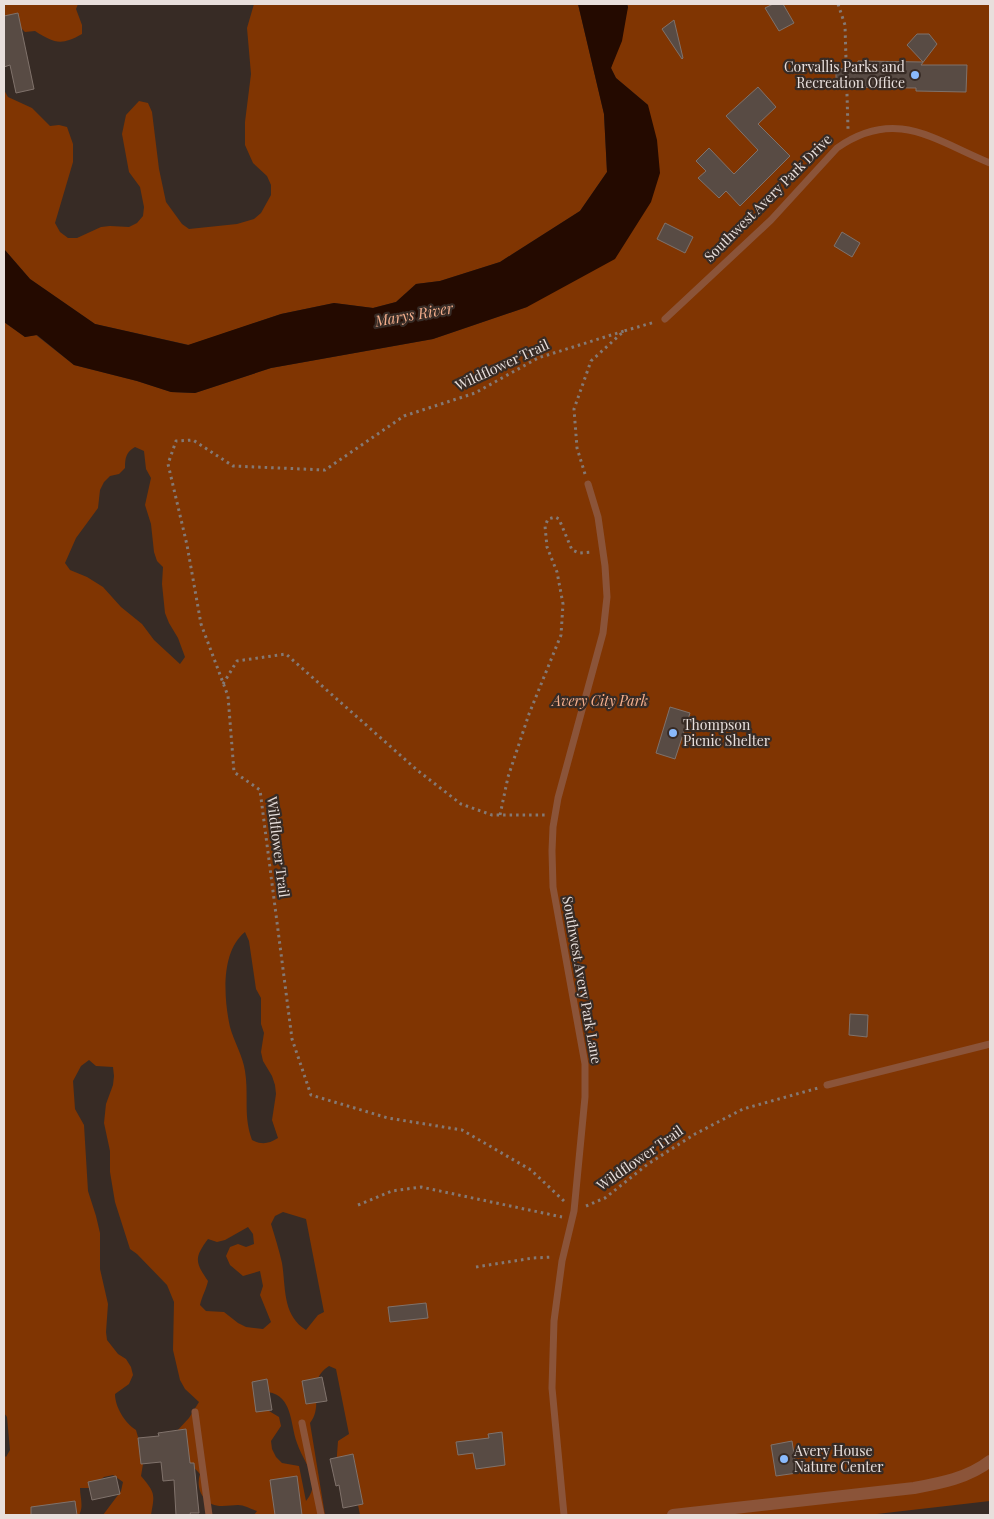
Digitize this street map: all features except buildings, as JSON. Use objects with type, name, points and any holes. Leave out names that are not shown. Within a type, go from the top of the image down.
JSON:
[{"type":"street","points":[[673,1515],[914,1488],[943,1483],[970,1473],[990,1461]]},
{"type":"lane","name":"Southwest Avery Park Drive","points":[[665,319],[771,220],[837,148],[848,140],[882,128],[916,130],[990,163]]},
{"type":"lane","name":"Southwest Avery Park Lane","points":[[564,1515],[552,1388],[554,1322],[563,1257],[574,1211],[585,1097],[585,1064],[554,887],[552,851],[556,816],[571,748],[580,723],[603,633],[606,597],[603,550],[598,516],[588,484]]},
{"type":"lane","points":[[827,1085],[990,1044]]},
{"type":"lane","points":[[195,1412],[209,1515]]},
{"type":"lane","points":[[302,1423],[322,1515]]},
{"type":"path","points":[[838,4],[845,25],[848,140]]},
{"type":"path","points":[[588,484],[577,448],[574,410],[591,361],[624,330],[665,319]]},
{"type":"path","name":"Wildflower Trail","points":[[624,330],[538,358],[475,393],[404,416],[325,470],[233,466],[193,440],[176,441],[168,464],[188,545],[201,624],[228,696],[234,772],[260,790],[292,1038],[311,1095],[388,1118],[462,1130],[531,1170],[574,1211],[605,1198],[648,1164],[695,1134],[743,1109],[827,1085]]},
{"type":"path","points":[[500,815],[511,768],[529,714],[561,635],[563,604],[557,572],[547,547],[545,526],[548,518],[555,517],[559,519],[572,550],[587,553],[603,550]]},
{"type":"path","points":[[223,684],[237,661],[286,654],[417,770],[461,804],[492,815],[556,816]]},
{"type":"path","points":[[358,1205],[392,1191],[421,1187],[572,1220]]},
{"type":"path","points":[[476,1267],[533,1258],[563,1257]]},
{"type":"green space","points":[[4,4],[78,4],[76,9],[82,25],[82,34],[75,38],[58,41],[47,38],[35,31],[25,32],[13,20],[4,16]]},
{"type":"green space","points":[[254,4],[578,4],[604,114],[607,172],[580,211],[500,262],[440,281],[416,284],[396,302],[373,308],[334,303],[281,314],[189,345],[95,324],[30,279],[4,249],[4,90],[8,97],[32,108],[50,126],[59,125],[67,127],[73,144],[73,162],[55,223],[60,232],[68,238],[77,238],[101,227],[129,227],[137,223],[143,216],[144,207],[140,187],[129,172],[122,134],[126,115],[139,101],[148,103],[152,112],[159,169],[166,202],[182,224],[189,229],[237,224],[254,219],[261,213],[271,195],[271,185],[267,176],[253,163],[245,145],[245,122],[251,74],[247,28]]},
{"type":"green space","name":"Avery City Park","points":[[627,4],[990,4],[990,1501],[868,1515],[360,1515],[356,1495],[336,1468],[338,1441],[349,1434],[336,1369],[329,1366],[318,1379],[316,1386],[316,1408],[310,1423],[325,1515],[254,1515],[257,1511],[243,1506],[222,1506],[210,1503],[202,1496],[199,1485],[200,1474],[185,1458],[176,1432],[189,1418],[199,1402],[185,1389],[180,1380],[173,1350],[174,1302],[167,1285],[130,1249],[115,1202],[110,1172],[110,1151],[104,1123],[106,1104],[113,1085],[113,1067],[96,1066],[89,1060],[81,1066],[73,1081],[75,1109],[84,1125],[88,1191],[100,1233],[100,1269],[108,1304],[107,1340],[118,1354],[126,1359],[133,1375],[129,1384],[115,1394],[115,1399],[121,1414],[136,1430],[144,1458],[141,1476],[153,1494],[151,1515],[103,1515],[121,1491],[123,1482],[113,1475],[104,1477],[89,1488],[80,1488],[82,1505],[79,1515],[4,1515],[4,1455],[6,1457],[10,1450],[7,1417],[4,1413],[4,322],[25,337],[36,335],[74,365],[171,392],[195,393],[271,368],[433,339],[527,307],[648,105],[616,78],[611,68],[628,7]],"holes":[[[135,447],[144,451],[146,469],[151,478],[145,505],[151,524],[154,552],[157,561],[163,567],[162,584],[165,613],[185,657],[180,664],[103,587],[87,577],[70,570],[65,563],[76,538],[98,508],[100,490],[104,482],[110,476],[119,474],[125,468],[125,461],[130,451]],[[245,932],[249,941],[256,989],[261,998],[261,1024],[264,1033],[261,1052],[263,1061],[275,1085],[276,1094],[272,1120],[278,1138],[265,1143],[252,1140],[249,1131],[245,1071],[230,1027],[226,1004],[228,964],[231,951]],[[283,1212],[306,1219],[324,1312],[318,1315],[306,1330],[293,1317],[286,1300],[282,1263],[271,1224],[275,1216]],[[248,1227],[253,1234],[254,1244],[246,1247],[238,1244],[230,1247],[226,1256],[230,1265],[243,1276],[260,1271],[263,1286],[260,1295],[271,1322],[263,1329],[246,1327],[224,1312],[206,1311],[200,1305],[208,1281],[201,1269],[198,1256],[208,1239],[217,1242],[225,1240]],[[268,1392],[282,1399],[286,1405],[297,1443],[310,1472],[313,1486],[311,1494],[306,1501],[299,1466],[282,1463],[272,1449],[271,1441],[281,1426],[279,1417],[264,1408]]]},
{"type":"water","name":"Marys River","points":[[578,4],[627,4],[622,41],[611,68],[616,78],[648,105],[657,140],[660,173],[651,202],[615,259],[527,307],[433,339],[271,368],[195,393],[171,392],[74,365],[37,335],[25,337],[4,322],[4,249],[30,279],[95,324],[188,345],[281,314],[334,303],[373,308],[396,302],[416,284],[440,281],[500,262],[580,211],[607,172],[604,114]]},
{"type":"place","name":"Corvallis Parks and Recreation Office","points":[[915,75]]},
{"type":"place","name":"Thompson Picnic Shelter","points":[[673,733]]},
{"type":"place","name":"Avery House Nature Center","points":[[784,1459]]}]
